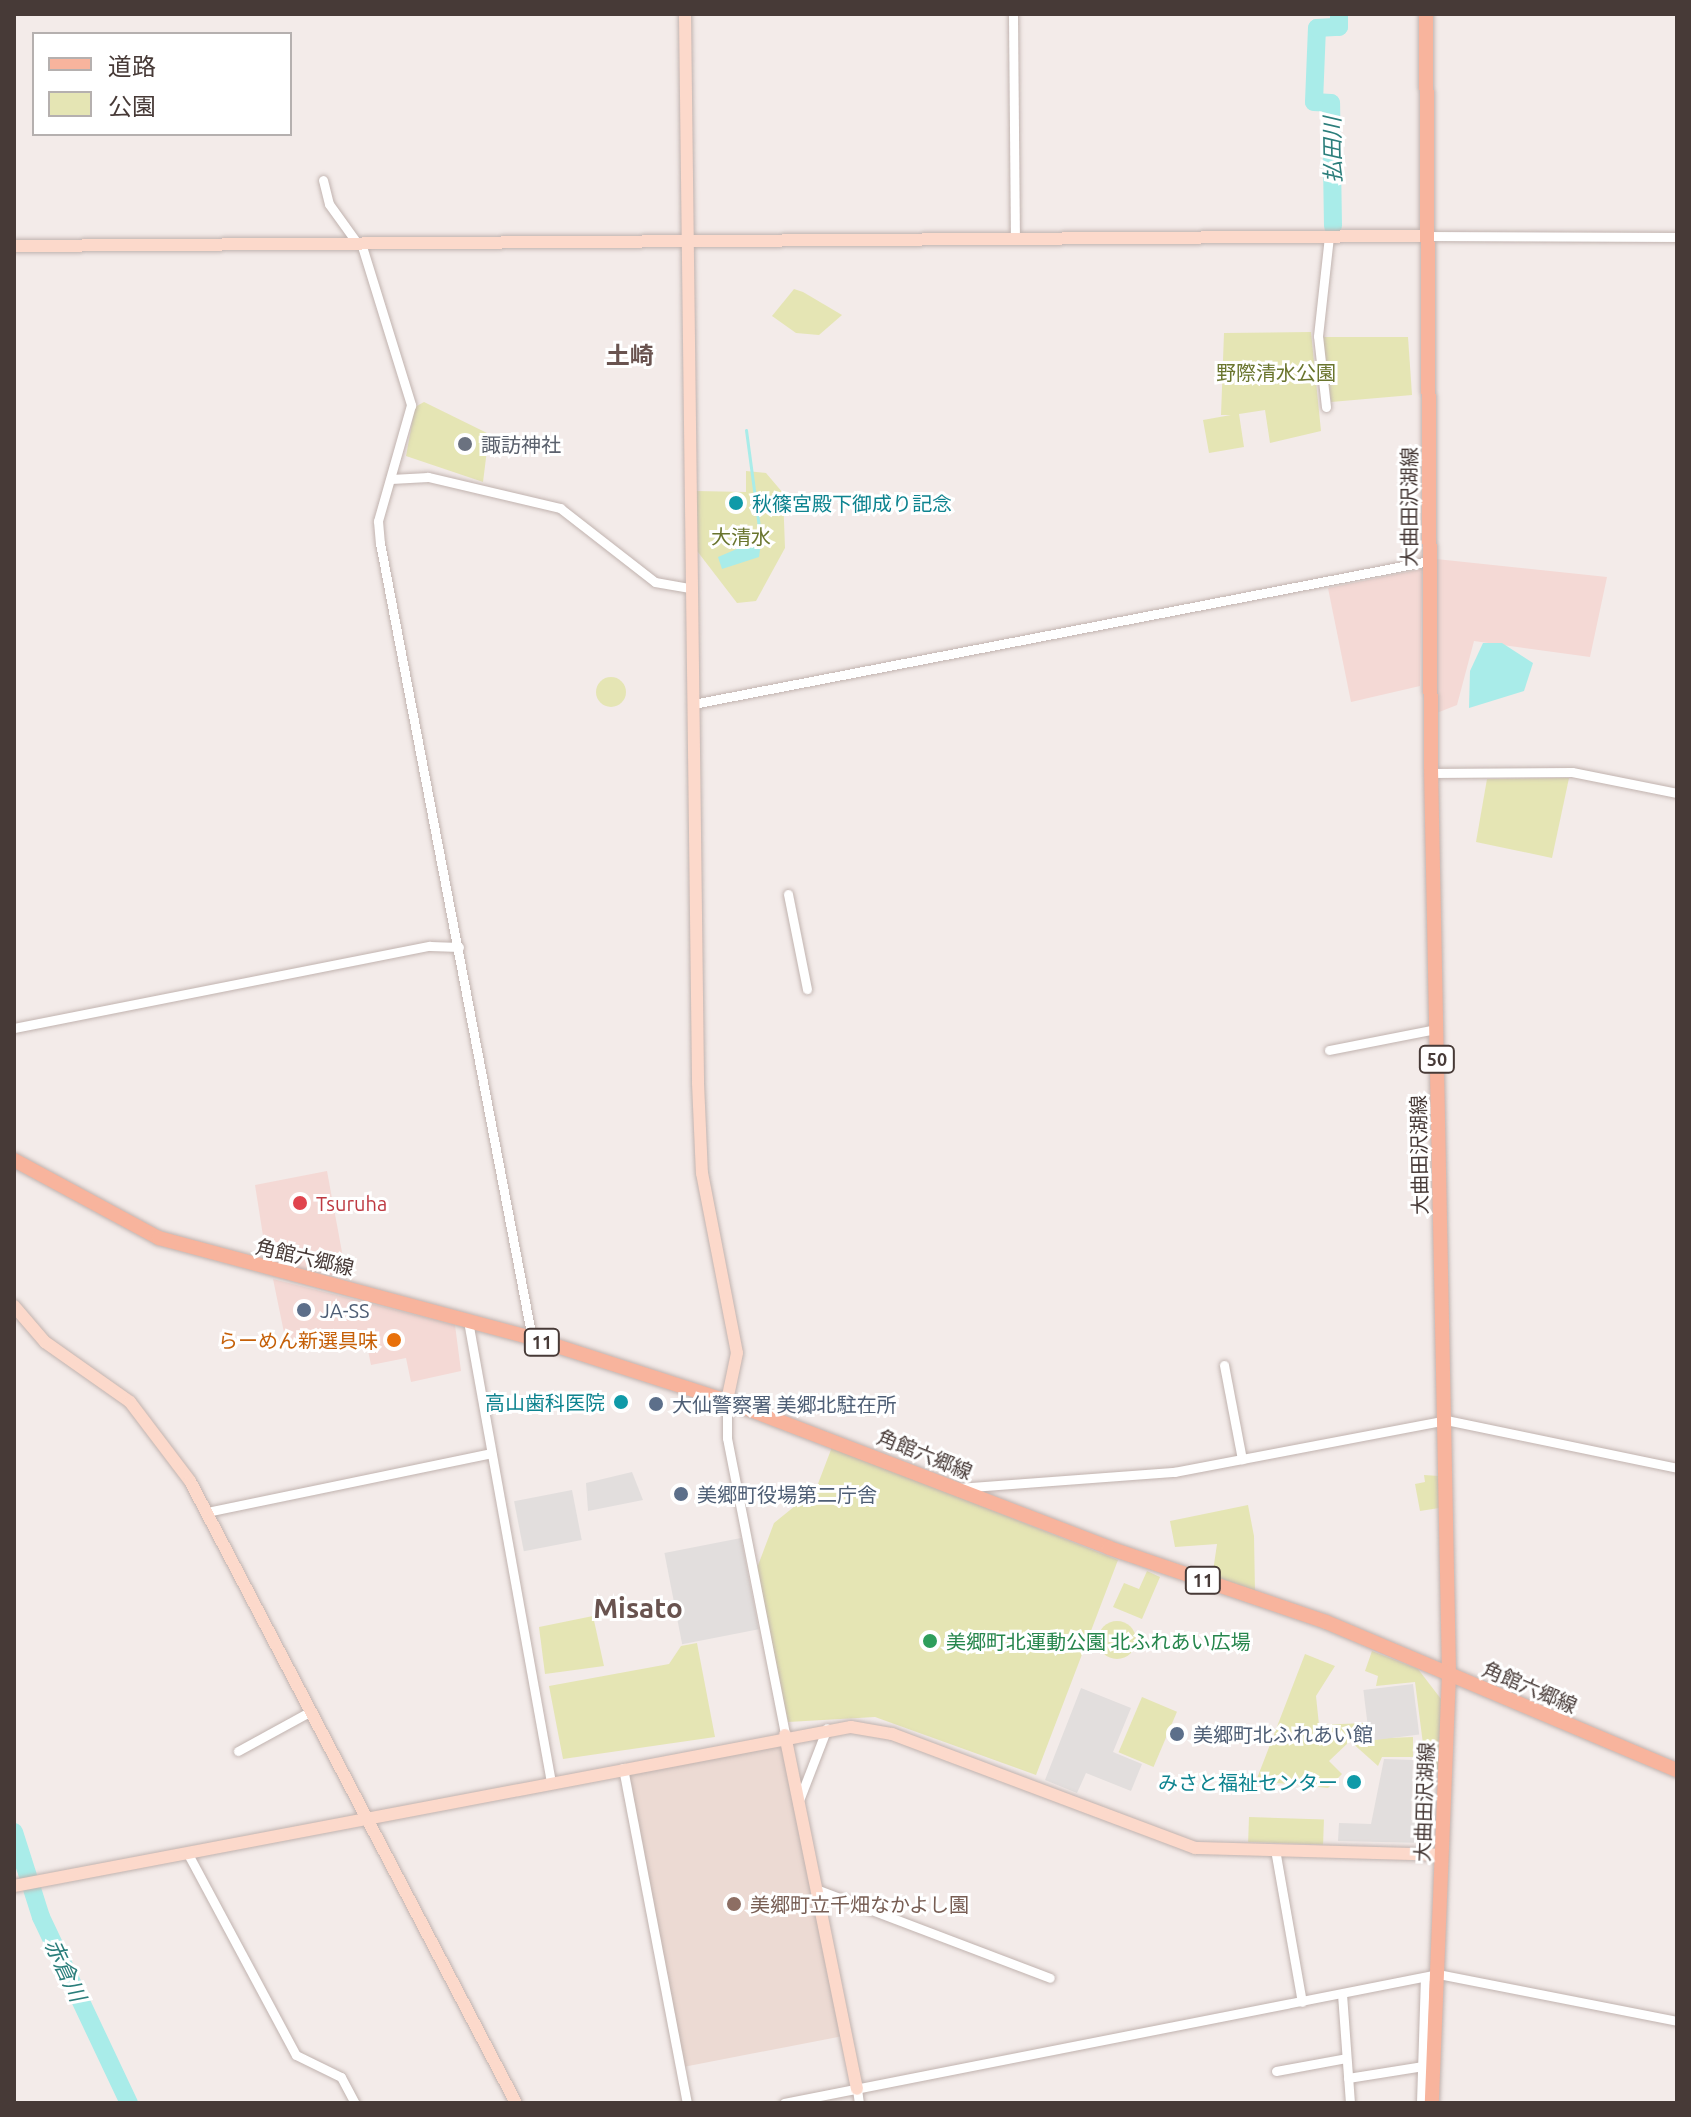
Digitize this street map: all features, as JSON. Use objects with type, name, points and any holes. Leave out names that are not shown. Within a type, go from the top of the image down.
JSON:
[{"type":"main road","name":"大曲田沢湖線","points":[[1426,14],[1431,773],[1449,1674],[1442,1855],[1431,1976],[1432,2103]]},
{"type":"main road","name":"角館六郷線","points":[[14,1160],[202,1253],[532,1338],[727,1401],[955,1488],[1326,1622],[1677,1770]]},
{"type":"street","points":[[685,14],[688,588],[701,1158],[737,1353],[727,1401],[727,1438],[859,2103]]},
{"type":"street","points":[[1013,14],[1015,239]]},
{"type":"street","points":[[323,180],[329,204],[359,243],[410,392],[380,543],[532,1338]]},
{"type":"street","points":[[1326,407],[1318,336],[1329,237]]},
{"type":"street","points":[[14,246],[1677,237]]},
{"type":"street","points":[[391,479],[428,477],[560,508],[655,582],[688,588]]},
{"type":"street","points":[[693,704],[1429,561]]},
{"type":"street","points":[[1431,773],[1572,772],[1677,793]]},
{"type":"street","points":[[788,894],[807,989]]},
{"type":"street","points":[[14,1028],[430,946],[459,947]]},
{"type":"street","points":[[1329,1050],[1436,1029]]},
{"type":"street","points":[[14,1306],[45,1342],[147,1419],[207,1512],[516,2103]]},
{"type":"street","points":[[468,1321],[551,1782]]},
{"type":"street","points":[[1224,1365],[1242,1459]]},
{"type":"street","points":[[955,1488],[1174,1472],[1446,1420],[1677,1468]]},
{"type":"street","points":[[207,1512],[491,1453]]},
{"type":"street","points":[[238,1751],[311,1711]]},
{"type":"street","points":[[798,1805],[827,1728]]},
{"type":"street","points":[[14,1886],[827,1728],[892,1734],[1195,1848],[1276,1855],[1442,1855]]},
{"type":"street","points":[[623,1768],[687,2103]]},
{"type":"street","points":[[187,1852],[296,2055],[341,2077],[355,2103]]},
{"type":"street","points":[[1276,1855],[1302,2002]]},
{"type":"street","points":[[816,1889],[1050,1978]]},
{"type":"street","points":[[1421,2103],[1431,1976]]},
{"type":"street","points":[[784,2103],[1431,1976],[1677,2021]]},
{"type":"street","points":[[1342,1994],[1350,2103]]},
{"type":"street","points":[[1276,2071],[1346,2058]]},
{"type":"street","points":[[1348,2078],[1423,2066]]},
{"type":"shaded area","points":[[1436,559],[1607,577],[1590,657],[1474,641],[1457,705],[1434,714]]},
{"type":"shaded area","points":[[1422,569],[1420,686],[1351,702],[1328,588]]},
{"type":"shaded area","points":[[327,1171],[347,1279],[267,1261],[255,1185]]},
{"type":"shaded area","points":[[273,1279],[455,1325],[461,1371],[411,1382],[406,1358],[371,1365],[365,1336],[288,1352]]},
{"type":"shaded area","points":[[632,1472],[643,1500],[588,1511],[586,1483]]},
{"type":"shaded area","points":[[572,1490],[582,1540],[524,1551],[514,1501]]},
{"type":"shaded area","points":[[741,1538],[759,1629],[682,1644],[664,1553]]},
{"type":"shaded area","points":[[1413,1684],[1419,1735],[1370,1741],[1363,1690]]},
{"type":"shaded area","points":[[1081,1688],[1131,1708],[1113,1752],[1142,1764],[1131,1791],[1086,1773],[1077,1793],[1045,1780]]},
{"type":"shaded area","name":"美郷町立千畑なかよし園","points":[[783,1740],[841,2036],[685,2067],[627,1770]]},
{"type":"shaded area","points":[[1384,1759],[1413,1760],[1411,1820],[1425,1821],[1424,1843],[1338,1841],[1339,1823],[1371,1824]]},
{"type":"green space","points":[[794,289],[842,315],[819,335],[796,333],[772,316]]},
{"type":"green space","name":"野際清水公園","points":[[1311,332],[1321,431],[1270,443],[1265,410],[1239,414],[1244,447],[1209,453],[1203,420],[1231,415],[1221,415],[1224,333]]},
{"type":"green space","points":[[1323,337],[1408,337],[1412,395],[1331,402]]},
{"type":"green space","points":[[424,402],[489,434],[483,482],[406,456],[415,407]]},
{"type":"green space","name":"大清水","points":[[746,471],[766,473],[783,493],[785,548],[756,601],[737,603],[694,547],[696,491],[746,492]]},
{"type":"green space","points":[[611,677],[622,681],[626,692],[622,703],[611,707],[600,703],[596,692],[600,681]]},
{"type":"green space","points":[[1569,778],[1552,858],[1476,842],[1487,779]]},
{"type":"green space","name":"美郷町北運動公園 北ふれあい広場","points":[[832,1447],[1118,1560],[1036,1775],[875,1717],[788,1722],[757,1568],[774,1523],[816,1489]]},
{"type":"green space","points":[[1424,1475],[1439,1476],[1439,1508],[1420,1511],[1415,1484],[1425,1482]]},
{"type":"green space","points":[[1248,1505],[1254,1536],[1255,1592],[1212,1578],[1217,1544],[1175,1547],[1170,1521]]},
{"type":"green space","points":[[1147,1571],[1160,1577],[1142,1619],[1113,1607],[1124,1583],[1139,1589]]},
{"type":"green space","points":[[593,1616],[604,1666],[545,1674],[539,1627]]},
{"type":"green space","points":[[1117,1621],[1131,1626],[1136,1640],[1131,1654],[1117,1659],[1103,1654],[1098,1640],[1103,1626]]},
{"type":"green space","points":[[697,1643],[715,1737],[563,1759],[549,1686],[669,1664],[681,1646]]},
{"type":"green space","points":[[1372,1651],[1418,1669],[1441,1699],[1439,1770],[1432,1769],[1433,1744],[1423,1744],[1415,1682],[1376,1686],[1378,1676],[1365,1671]]},
{"type":"green space","points":[[1305,1654],[1335,1666],[1316,1696],[1319,1725],[1364,1723],[1364,1739],[1413,1737],[1413,1757],[1382,1757],[1378,1766],[1350,1741],[1329,1761],[1342,1774],[1328,1788],[1256,1781]]},
{"type":"green space","points":[[1142,1697],[1177,1712],[1154,1767],[1119,1752]]},
{"type":"green space","points":[[1249,1817],[1324,1820],[1323,1845],[1248,1842]]},
{"type":"water","name":"大清水","points":[[751,543],[761,543],[759,557],[722,569],[718,557]]},
{"type":"water","points":[[1483,643],[1502,643],[1533,663],[1524,691],[1469,708],[1470,671]]},
{"type":"waterway","name":"払田川","points":[[1333,226],[1331,103],[1314,102],[1317,28],[1339,27],[1339,14]]},
{"type":"waterway","points":[[746,430],[761,543]]},
{"type":"waterway","name":"赤倉川","points":[[14,1832],[41,1917],[129,2103]]},
{"type":"place","name":"諏訪神社","points":[[465,444]]},
{"type":"place","name":"秋篠宮殿下御成り記念","points":[[736,503]]},
{"type":"place","name":"Tsuruha","points":[[300,1203]]},
{"type":"place","name":"JA-SS","points":[[304,1310]]},
{"type":"place","name":"らーめん新選具味","points":[[394,1340]]},
{"type":"place","name":"高山歯科医院","points":[[621,1402]]},
{"type":"place","name":"大仙警察署 美郷北駐在所","points":[[656,1404]]},
{"type":"place","name":"美郷町役場第二庁舎","points":[[681,1494]]},
{"type":"place","name":"美郷町北運動公園 北ふれあい広場","points":[[930,1641]]},
{"type":"place","name":"美郷町北ふれあい館","points":[[1177,1734]]},
{"type":"place","name":"みさと福祉センター","points":[[1354,1782]]},
{"type":"place","name":"美郷町立千畑なかよし園","points":[[734,1904]]},
{"type":"district","name":"土崎","points":[[630,356]]},
{"type":"district","name":"Misato","points":[[638,1608]]}]
